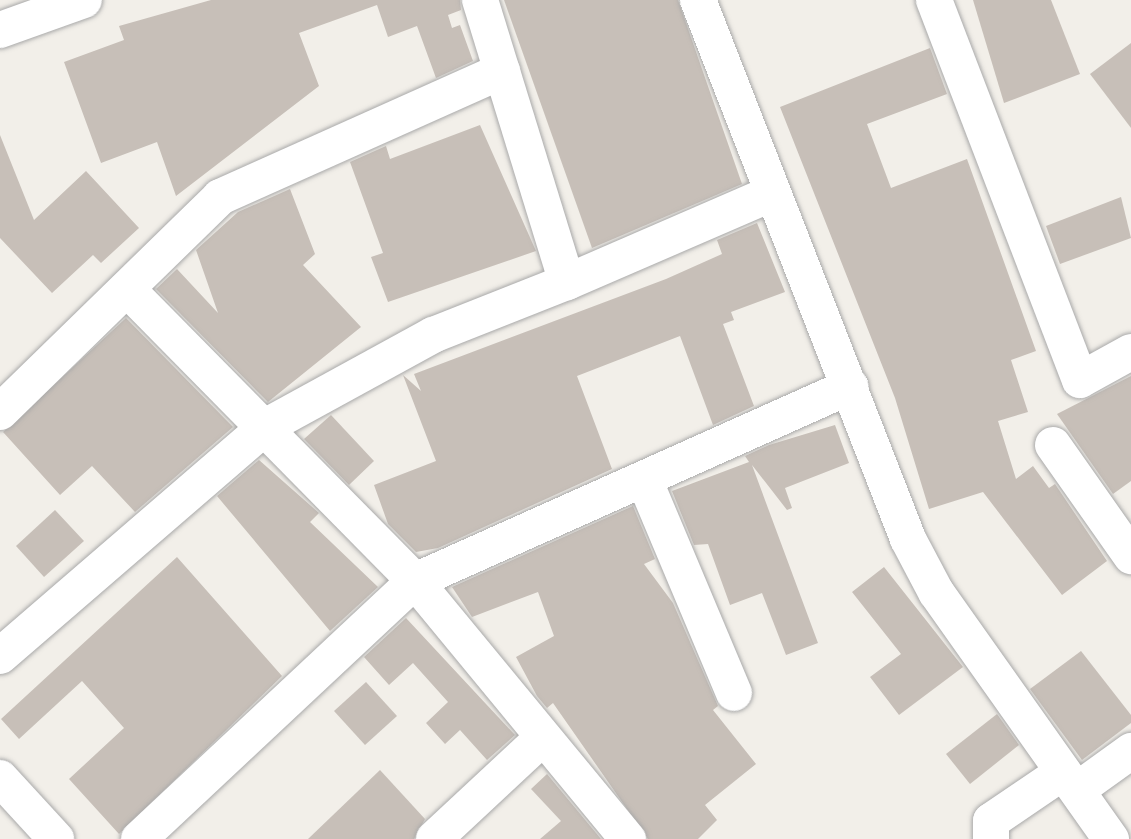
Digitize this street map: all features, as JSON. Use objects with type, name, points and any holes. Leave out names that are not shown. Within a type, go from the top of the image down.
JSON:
[{"type":"street","points":[[0,30],[84,0]]},
{"type":"street","points":[[480,0],[567,282]]},
{"type":"street","points":[[934,0],[1080,380],[1131,352]]},
{"type":"street","points":[[710,3],[773,193],[908,539],[936,592],[1111,839]]},
{"type":"street","points":[[0,412],[220,197],[502,71]]},
{"type":"street","points":[[0,656],[265,427],[433,335],[567,282],[773,193]]},
{"type":"street","points":[[127,289],[415,581],[540,740],[628,839]]},
{"type":"street","points":[[139,839],[415,581],[850,386]]},
{"type":"street","points":[[1053,445],[1131,556]]},
{"type":"street","points":[[644,479],[734,693]]},
{"type":"street","points":[[434,839],[540,740]]},
{"type":"street","points":[[991,839],[991,821],[1131,751]]},
{"type":"street","points":[[0,778],[56,839]]},
{"type":"building","points":[[211,0],[460,0],[461,10],[448,15],[452,28],[460,25],[473,61],[436,78],[417,26],[388,37],[377,5],[299,33],[319,86],[176,196],[157,142],[101,163],[64,62],[124,40],[119,26]]},
{"type":"building","points":[[504,0],[678,0],[742,184],[592,248]]},
{"type":"building","points":[[973,0],[1051,0],[1080,74],[1004,103]]},
{"type":"building","points":[[1131,43],[1131,128],[1090,74]]},
{"type":"building","points":[[930,48],[947,94],[867,124],[891,188],[967,159],[1036,351],[1011,360],[1028,412],[998,421],[1016,479],[1033,466],[1049,488],[1055,484],[1107,561],[1062,595],[983,492],[929,509],[895,398],[780,107]]},
{"type":"building","points":[[480,125],[536,251],[388,302],[371,257],[383,253],[350,162],[386,146],[390,159]]},
{"type":"building","points":[[0,135],[34,220],[86,171],[139,228],[101,263],[93,255],[52,293],[0,238]]},
{"type":"building","points":[[290,189],[315,254],[303,265],[361,327],[268,402],[156,289],[177,269],[218,313],[196,250],[238,212]]},
{"type":"building","points":[[1121,197],[1131,238],[1060,264],[1046,226]]},
{"type":"building","points":[[757,223],[785,292],[731,312],[734,320],[723,324],[754,406],[713,425],[680,336],[577,376],[612,469],[438,548],[416,552],[388,524],[374,485],[436,461],[403,375],[421,391],[414,374],[666,279],[722,254],[717,240]]},
{"type":"building","points":[[126,318],[233,427],[135,512],[92,466],[60,495],[3,432]]},
{"type":"building","points":[[1131,376],[1131,481],[1113,494],[1057,414]]},
{"type":"building","points":[[331,415],[374,461],[349,485],[304,439]]},
{"type":"building","points":[[835,425],[849,463],[785,488],[792,508],[787,510],[752,465],[818,643],[786,655],[762,593],[730,605],[708,544],[694,545],[672,491],[749,462],[745,456],[769,445]]},
{"type":"building","points":[[259,460],[319,513],[310,522],[378,587],[330,631],[217,496]]},
{"type":"building","points":[[633,506],[655,559],[644,564],[673,603],[718,706],[713,710],[756,764],[705,805],[717,820],[698,839],[648,839],[553,703],[547,708],[537,696],[516,657],[554,636],[538,592],[472,617],[452,587]]},
{"type":"building","points":[[55,510],[84,541],[44,577],[16,546]]},
{"type":"building","points":[[177,557],[282,676],[119,834],[69,779],[124,728],[82,681],[19,739],[1,719]]},
{"type":"building","points":[[884,567],[963,667],[899,715],[870,677],[901,654],[852,592]]},
{"type":"building","points":[[406,618],[515,735],[487,760],[460,730],[445,744],[426,723],[448,702],[413,663],[389,685],[364,657]]},
{"type":"building","points":[[1081,651],[1131,715],[1131,723],[1082,760],[1030,689]]},
{"type":"building","points":[[366,682],[397,716],[365,745],[334,711]]},
{"type":"building","points":[[997,714],[1019,745],[970,784],[946,754]]},
{"type":"building","points":[[380,770],[425,819],[414,839],[308,839]]},
{"type":"building","points":[[547,774],[601,839],[540,839],[561,821],[531,789]]}]
